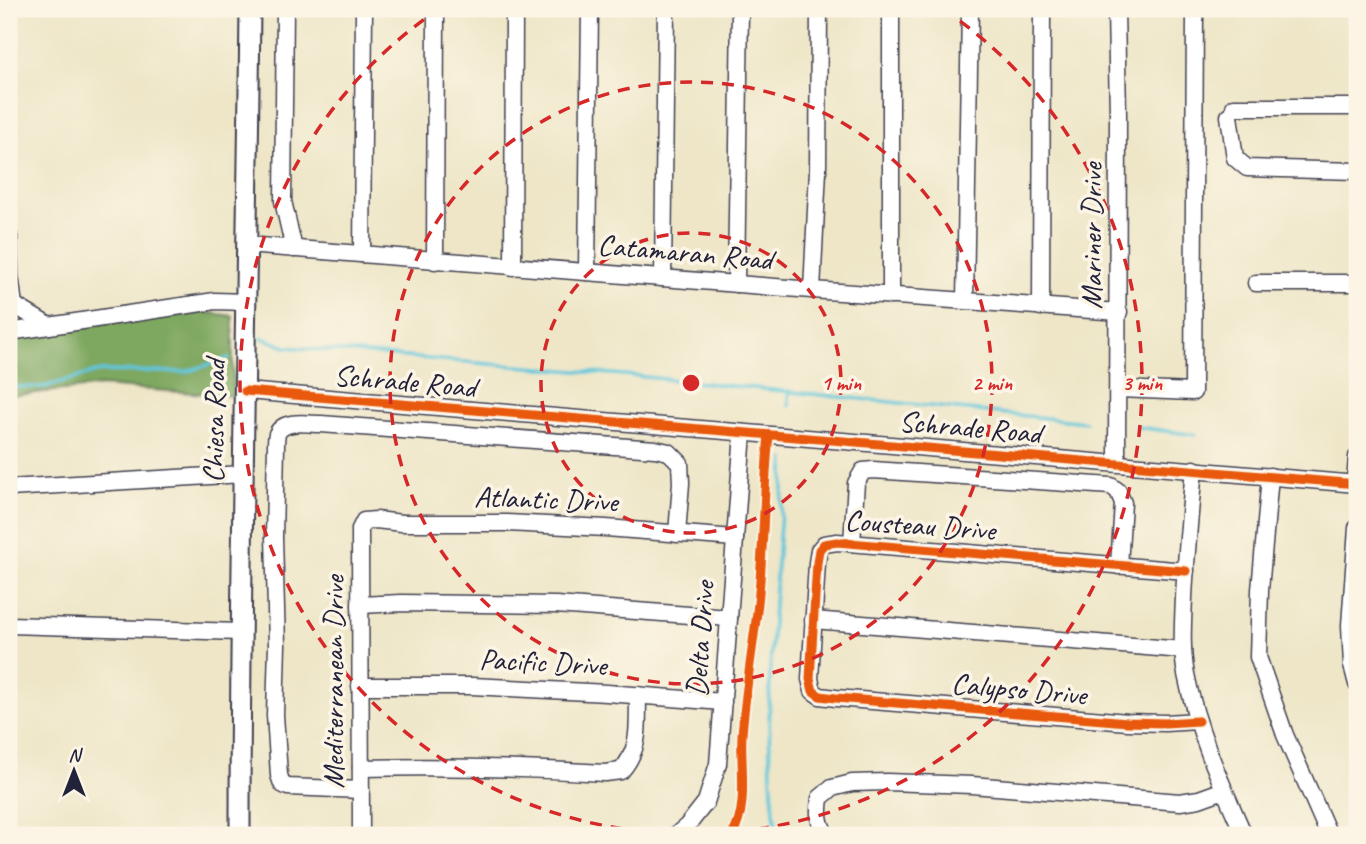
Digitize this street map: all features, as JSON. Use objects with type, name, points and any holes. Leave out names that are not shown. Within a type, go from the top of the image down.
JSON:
[{"type":"main road","name":"Chiesa Road","points":[[240,835],[240,632],[250,9]]},
{"type":"street","points":[[285,9],[283,201],[293,249]]},
{"type":"street","points":[[362,254],[364,9]]},
{"type":"street","points":[[435,261],[436,9]]},
{"type":"street","points":[[513,267],[514,9]]},
{"type":"street","points":[[587,272],[590,9]]},
{"type":"street","points":[[663,278],[666,9]]},
{"type":"street","points":[[736,284],[740,9]]},
{"type":"street","points":[[813,290],[818,170],[819,9]]},
{"type":"street","points":[[891,9],[891,296]]},
{"type":"street","points":[[965,301],[970,9]]},
{"type":"street","points":[[1041,307],[1042,9]]},
{"type":"street","name":"Mariner Drive","points":[[1116,9],[1119,312],[1117,463]]},
{"type":"street","points":[[1118,389],[1193,391],[1195,9]]},
{"type":"street","points":[[1357,107],[1232,112],[1235,158],[1247,168],[1357,171]]},
{"type":"street","points":[[9,236],[11,303],[48,326]]},
{"type":"street","name":"Catamaran Road","points":[[247,245],[1119,312]]},
{"type":"street","points":[[1256,283],[1357,283]]},
{"type":"street","points":[[9,332],[215,301],[246,302]]},
{"type":"street","name":"Schrade Road","points":[[245,391],[1356,484]]},
{"type":"street","points":[[361,790],[288,787],[282,784],[279,775],[275,715],[277,645],[274,537],[276,446],[277,434],[282,428],[290,424],[321,424],[669,452],[680,463],[677,534]]},
{"type":"street","name":"Delta Drive","points":[[676,835],[706,802],[718,764],[743,433]]},
{"type":"street","points":[[1356,484],[1357,457]]},
{"type":"street","points":[[1194,470],[1186,571],[1183,650],[1186,673],[1212,763],[1244,835]]},
{"type":"street","points":[[852,543],[856,483],[863,471],[1111,486],[1118,491],[1122,503],[1119,565]]},
{"type":"street","points":[[9,488],[243,474]]},
{"type":"street","points":[[1270,476],[1258,657],[1284,735],[1329,835]]},
{"type":"street","name":"Atlantic Drive","points":[[360,529],[364,521],[376,520],[606,528],[735,538]]},
{"type":"street","points":[[1357,528],[1350,625],[1352,665],[1357,684]]},
{"type":"street","name":"Mediterranean Drive","points":[[360,529],[361,835]]},
{"type":"street","name":"Cousteau Drive","points":[[836,698],[820,696],[813,691],[810,679],[817,563],[819,550],[824,544],[852,543],[1186,571]]},
{"type":"street","points":[[360,605],[556,605],[729,618]]},
{"type":"street","points":[[813,620],[1183,650]]},
{"type":"street","points":[[9,625],[240,632]]},
{"type":"street","name":"Pacific Drive","points":[[360,685],[472,685],[723,702]]},
{"type":"street","points":[[361,768],[465,767],[606,773],[621,771],[634,753],[637,741],[638,695]]},
{"type":"street","name":"Calypso Drive","points":[[836,698],[1128,722],[1198,721]]},
{"type":"street","points":[[825,835],[819,823],[820,798],[832,788],[852,783],[972,785],[1180,802],[1199,799],[1224,790]]},
{"type":"green space","points":[[188,310],[233,316],[233,396],[101,386],[9,396],[9,337]]},
{"type":"waterway","points":[[262,338],[286,347],[636,376],[1086,422]]},
{"type":"waterway","points":[[9,387],[44,387],[100,371],[185,372],[229,358]]},
{"type":"waterway","points":[[789,391],[789,406]]},
{"type":"waterway","points":[[1137,427],[1196,435]]},
{"type":"waterway","points":[[777,835],[770,742],[771,647],[785,459]]},
{"type":"cycle path","points":[[245,391],[1357,484]]},
{"type":"cycle path","points":[[732,835],[742,800],[742,735],[759,590],[769,435]]},
{"type":"cycle path","points":[[1186,571],[837,542],[824,544],[819,550],[817,563],[810,679],[813,691],[820,696],[836,698],[1128,722],[1198,721]]}]
